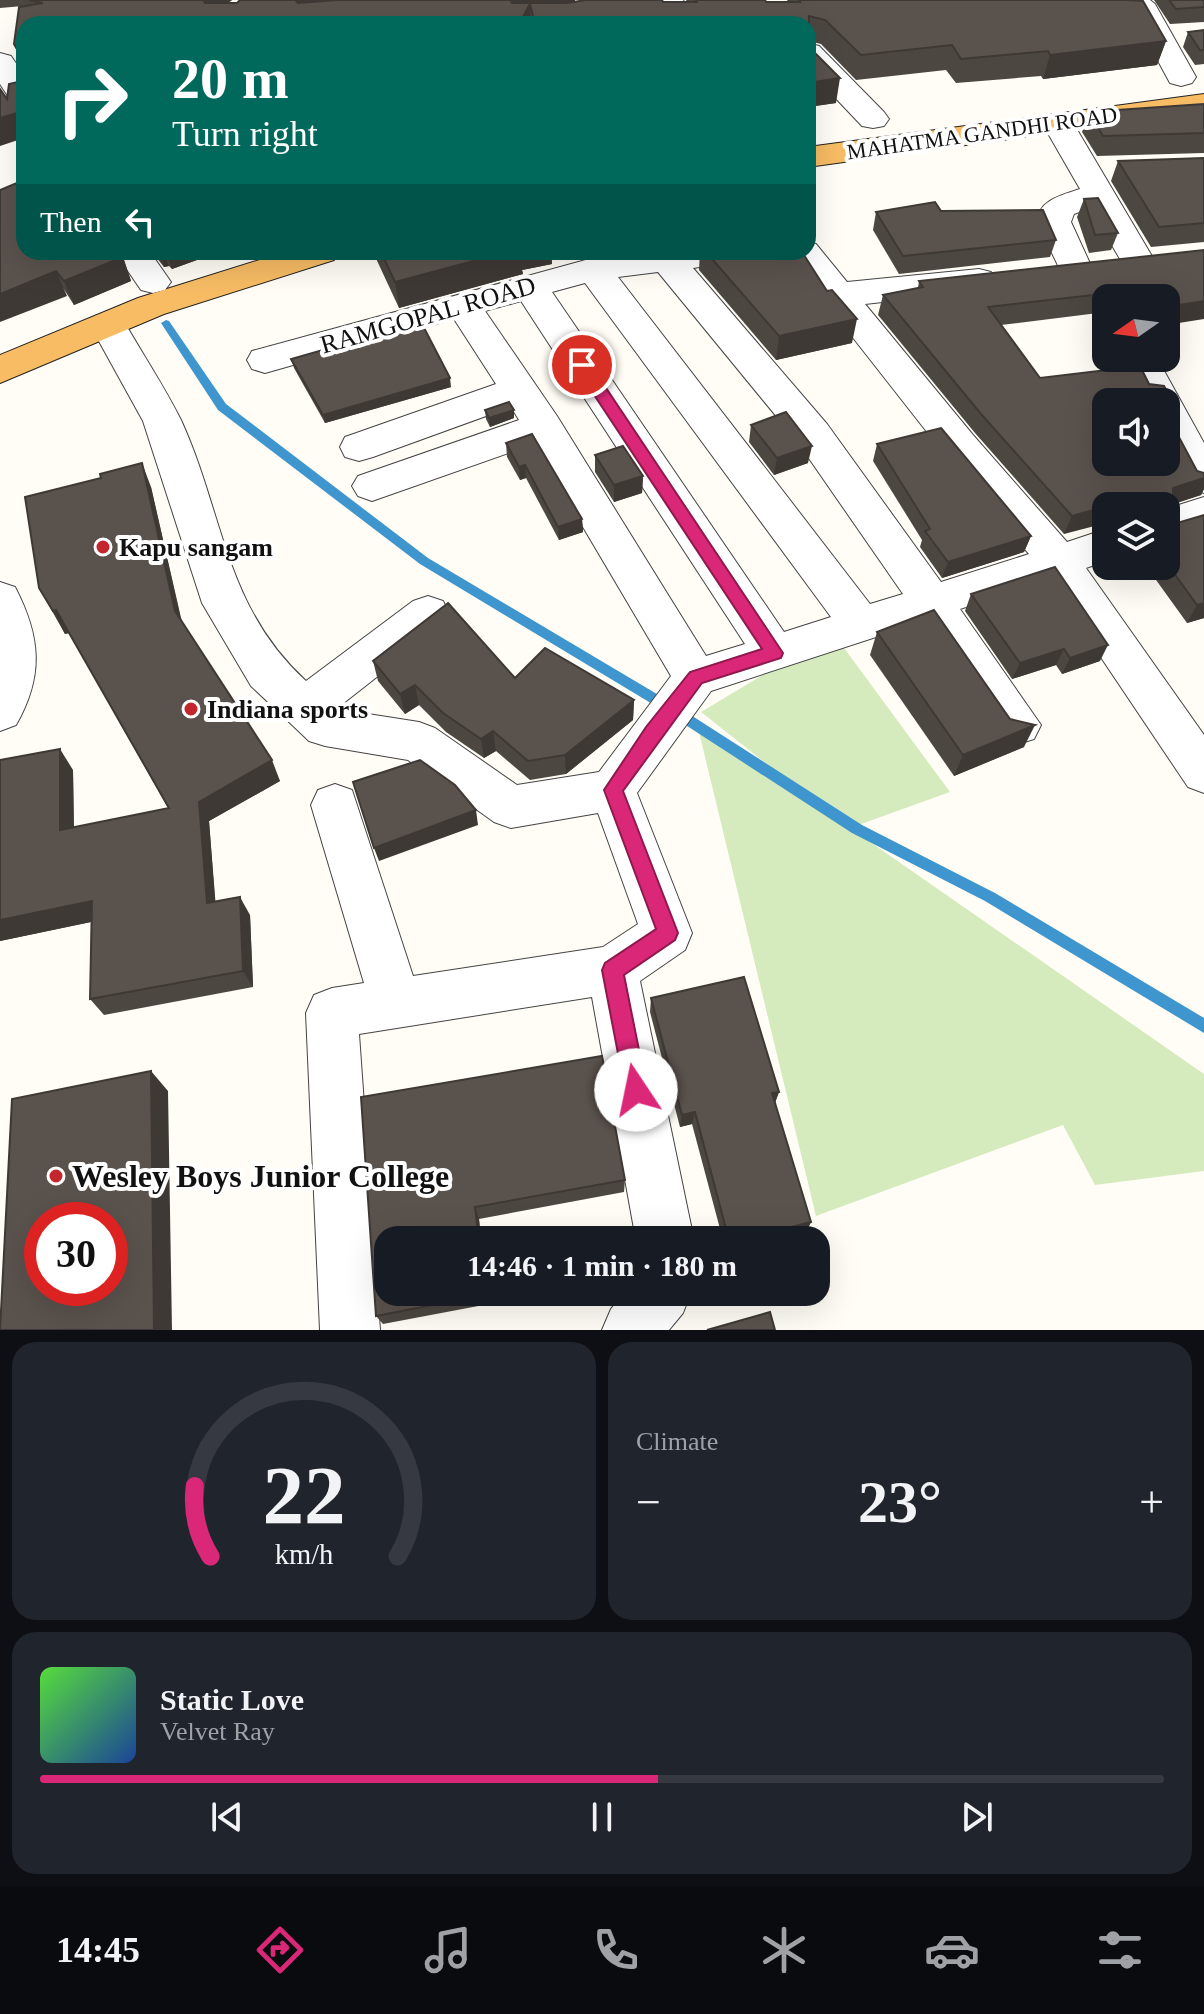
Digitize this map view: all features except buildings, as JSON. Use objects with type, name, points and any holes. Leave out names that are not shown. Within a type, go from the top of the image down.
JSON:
[{"type":"highway","name":"MAHATMA GANDHI ROAD","points":[[816,156],[1058,123],[1190,93]]},
{"type":"highway","name":"MAHATMA GANDHI ROAD","points":[[816,127],[905,114]]},
{"type":"highway","points":[[0,340],[214,260]]},
{"type":"highway","points":[[0,370],[151,306],[297,260]]},
{"type":"street","points":[[1131,0],[1175,35],[1190,93]]},
{"type":"street","points":[[816,60],[873,119]]},
{"type":"street","points":[[0,62],[16,85]]},
{"type":"street","points":[[836,295],[1066,275],[1152,261],[1099,177],[1058,123]]},
{"type":"street","points":[[1066,275],[1054,215],[1099,177]]},
{"type":"street","points":[[138,260],[153,282]]},
{"type":"street","points":[[667,260],[813,434],[1018,725]]},
{"type":"street","name":"RAMGOPAL ROAD","points":[[265,360],[593,269],[667,260]]},
{"type":"street","points":[[810,260],[1058,560],[1204,773]]},
{"type":"street","points":[[593,269],[861,624]]},
{"type":"street","points":[[530,287],[774,653]]},
{"type":"street","points":[[463,305],[543,426],[692,683]]},
{"type":"street","points":[[108,325],[162,421],[223,603],[267,673],[325,727],[419,742],[511,807],[613,790],[652,733],[692,683],[774,653],[1092,549]]},
{"type":"street","points":[[359,447],[519,390]]},
{"type":"street","points":[[372,486],[543,426]]},
{"type":"street","points":[[1180,430],[1198,456]]},
{"type":"street","points":[[1180,520],[1204,512]]},
{"type":"street","points":[[0,599],[18,667],[11,697],[0,712]]},
{"type":"street","points":[[304,708],[428,613]]},
{"type":"street","points":[[350,1330],[332,1013],[612,970],[667,933],[613,790]]},
{"type":"street","points":[[335,805],[396,1003]]},
{"type":"street","points":[[612,970],[662,1226]]},
{"type":"street","points":[[632,1330],[651,1306]]},
{"type":"green space","points":[[833,633],[950,792],[850,828],[1204,1074],[1204,1171],[1095,1185],[1063,1125],[816,1216],[699,732],[839,821],[701,712]]},
{"type":"waterway","points":[[166,323],[222,407],[424,561],[668,707],[857,829],[990,897],[1204,1026]]},
{"type":"place","name":"Kapu sangam","points":[[103,547]]},
{"type":"place","name":"Indiana sports","points":[[191,709]]},
{"type":"place","name":"Wesley Boys Junior College","points":[[56,1176]]},
{"type":"route","points":[[582,365],[774,653],[696,678],[652,733],[613,790],[667,933],[612,970],[636,1090]]}]
